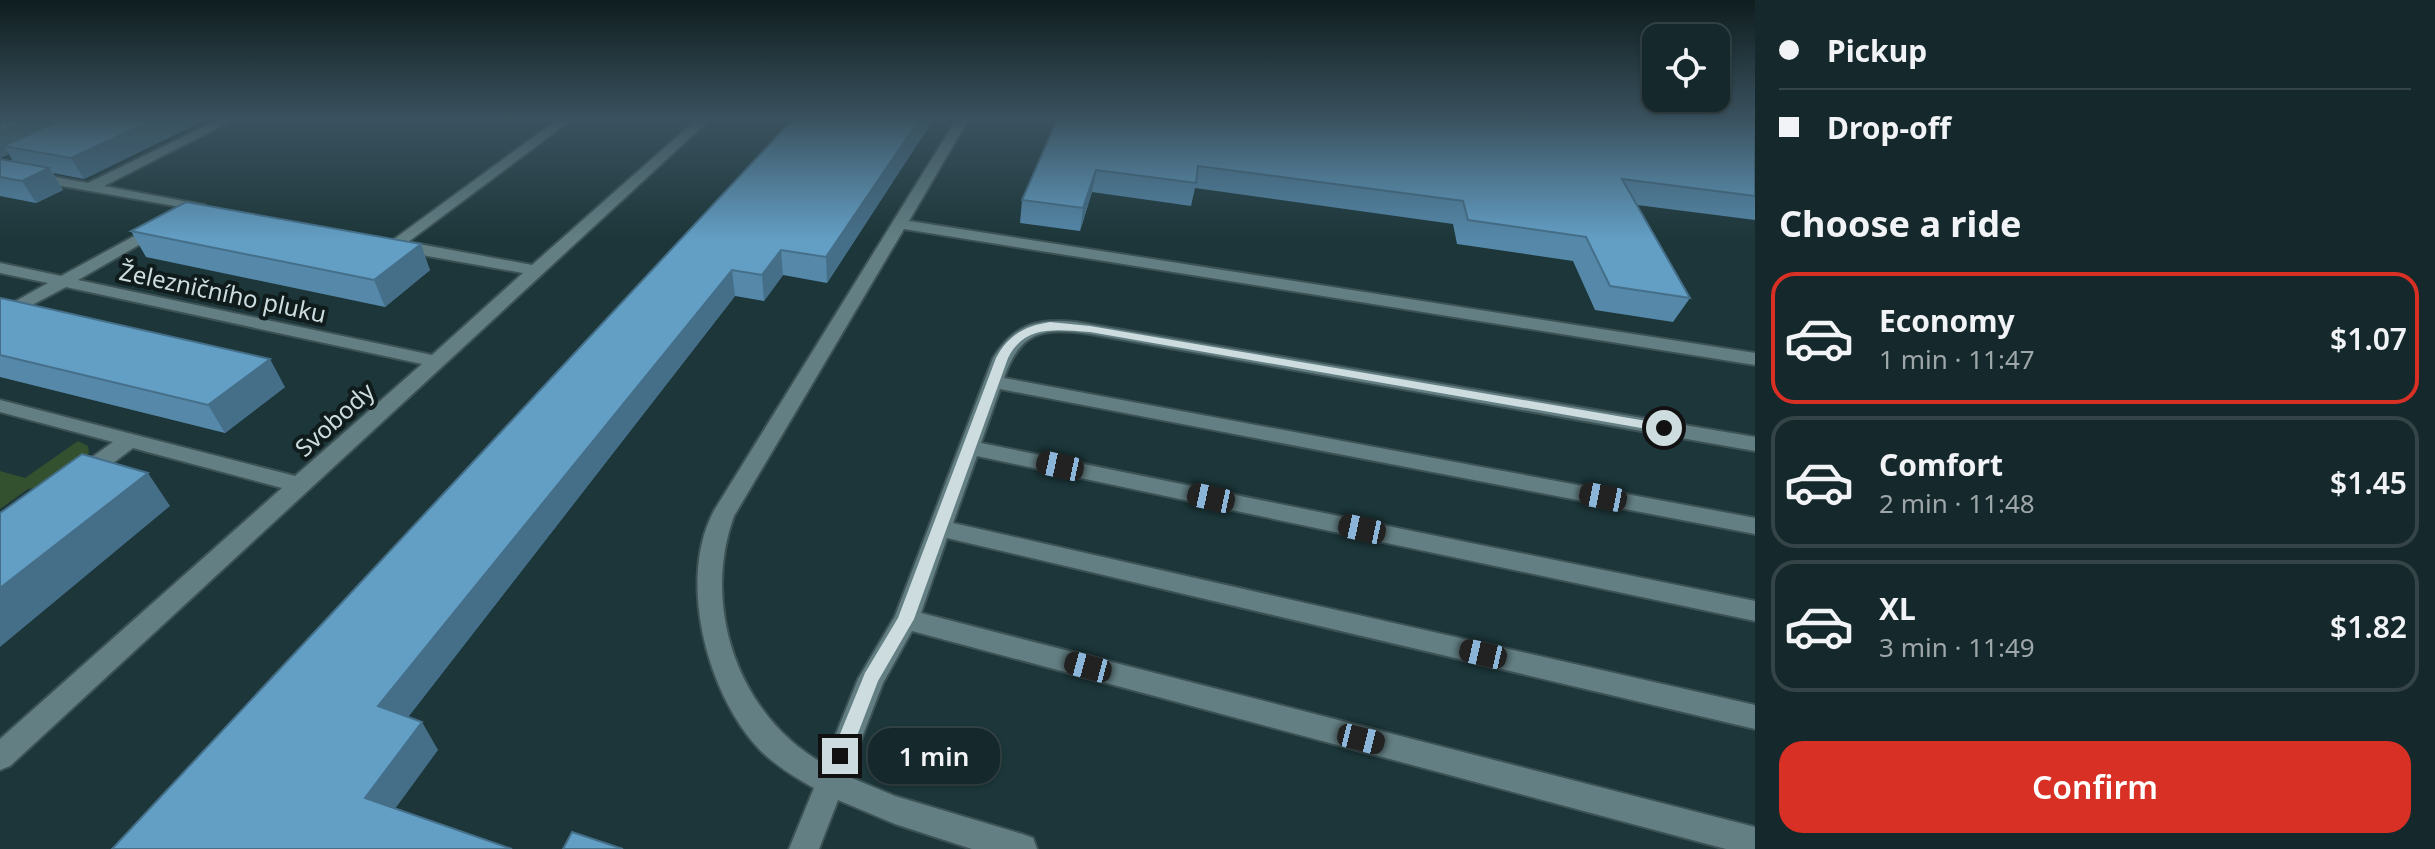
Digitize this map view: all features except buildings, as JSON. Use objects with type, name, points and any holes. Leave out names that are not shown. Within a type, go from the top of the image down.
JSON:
[{"type":"street","points":[[89,188],[147,160]]},
{"type":"street","points":[[508,160],[387,243],[536,271]]},
{"type":"street","name":"Svobody","points":[[0,757],[659,160]]},
{"type":"street","points":[[938,160],[723,515],[713,538],[709,609],[735,692],[759,728],[778,749],[831,782],[905,813],[1022,849]]},
{"type":"street","points":[[4,166],[89,188],[226,213]]},
{"type":"street","points":[[0,317],[195,208]]},
{"type":"street","points":[[900,224],[1755,359]]},
{"type":"street","name":"Železničního pluku","points":[[0,268],[436,361]]},
{"type":"street","points":[[804,849],[871,679],[906,619],[993,382],[1010,343],[1020,334],[1050,326],[1070,326],[1755,444]]},
{"type":"street","points":[[993,382],[1755,526]]},
{"type":"street","points":[[0,406],[300,485]]},
{"type":"street","points":[[59,492],[130,440]]},
{"type":"street","points":[[969,447],[1755,611]]},
{"type":"street","points":[[939,528],[1755,717]]},
{"type":"street","points":[[906,619],[1755,842]]},
{"type":"green space","points":[[78,441],[88,446],[89,453],[83,461],[50,487],[28,489],[0,509],[0,471],[25,478]]},
{"type":"route","points":[[840,756],[871,679],[906,619],[1002,358],[1010,343],[1033,328],[1070,326],[1090,329],[1664,428]]}]
